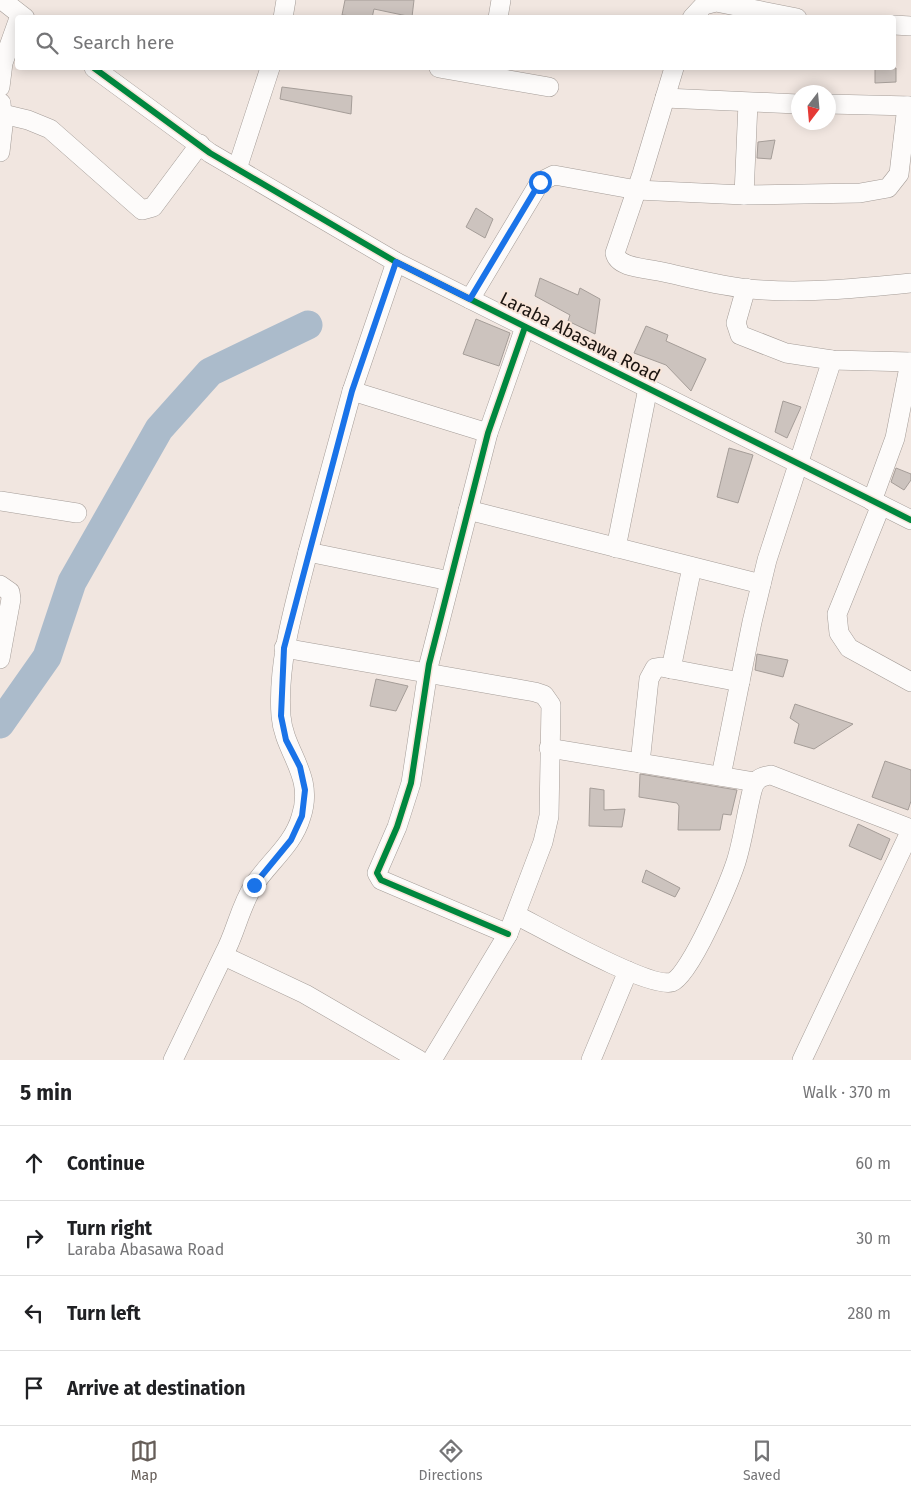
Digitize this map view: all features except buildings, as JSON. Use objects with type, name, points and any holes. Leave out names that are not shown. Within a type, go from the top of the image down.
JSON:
[{"type":"street","points":[[2,0],[18,15]]},
{"type":"street","points":[[284,15],[286,0]]},
{"type":"street","points":[[498,15],[501,0]]},
{"type":"street","points":[[695,15],[704,5],[716,2],[782,15]]},
{"type":"street","points":[[896,26],[911,26]]},
{"type":"street","points":[[0,152],[3,63],[15,33]]},
{"type":"street","name":"Laraba Abasawa Road","points":[[97,70],[237,169],[396,262],[911,520]]},
{"type":"street","points":[[237,169],[269,70]]},
{"type":"street","points":[[464,70],[488,72],[549,87]]},
{"type":"street","points":[[673,70],[615,253],[616,258],[621,262],[746,288],[815,291],[911,283]]},
{"type":"street","points":[[665,98],[791,104]]},
{"type":"street","points":[[1,101],[28,120],[50,129],[142,210],[153,207],[200,144]]},
{"type":"street","points":[[744,195],[748,103]]},
{"type":"street","points":[[470,299],[540,182],[554,175],[636,190],[744,195],[860,193],[888,188],[899,174],[909,106],[836,104]]},
{"type":"street","points":[[174,1060],[224,956],[254,885],[291,840],[302,816],[305,790],[300,767],[286,740],[281,716],[284,648],[352,391],[396,262]]},
{"type":"street","points":[[746,288],[736,323],[740,335],[786,353],[832,360],[910,362],[896,438],[876,503],[837,614],[839,633],[849,648],[911,682]]},
{"type":"street","points":[[508,934],[377,876],[378,867],[397,827],[411,783],[428,674],[488,433],[526,327]]},
{"type":"street","points":[[721,776],[761,584],[832,360]]},
{"type":"street","points":[[616,548],[648,388]]},
{"type":"street","points":[[352,391],[488,433]]},
{"type":"street","points":[[0,501],[77,513]]},
{"type":"street","points":[[468,510],[761,584]]},
{"type":"street","points":[[308,552],[450,581]]},
{"type":"street","points":[[671,669],[692,567]]},
{"type":"street","points":[[0,585],[10,592],[11,599],[0,659]]},
{"type":"street","points":[[284,648],[544,696],[552,705],[549,748],[549,816],[545,834],[508,934],[432,1060]]},
{"type":"street","points":[[640,763],[649,679],[655,668],[671,669],[740,682]]},
{"type":"street","points":[[549,748],[754,782]]},
{"type":"street","points":[[516,915],[628,971],[661,982],[672,982],[680,978],[700,945],[736,862],[754,782],[760,777],[771,775],[911,829],[802,1060]]},
{"type":"street","points":[[224,956],[305,994],[419,1060]]},
{"type":"street","points":[[591,1060],[628,971]]},
{"type":"waterway","points":[[0,724],[47,657],[72,582],[159,429],[210,372],[308,325]]},
{"type":"cycle path","points":[[97,70],[210,153],[396,262],[911,520]]},
{"type":"cycle path","points":[[508,934],[381,880],[377,873],[397,827],[411,783],[429,664],[488,433],[525,327]]},
{"type":"route","points":[[254,885],[291,840],[302,816],[305,790],[300,767],[286,740],[281,716],[284,648],[352,391],[396,262],[470,299],[540,182]]}]
